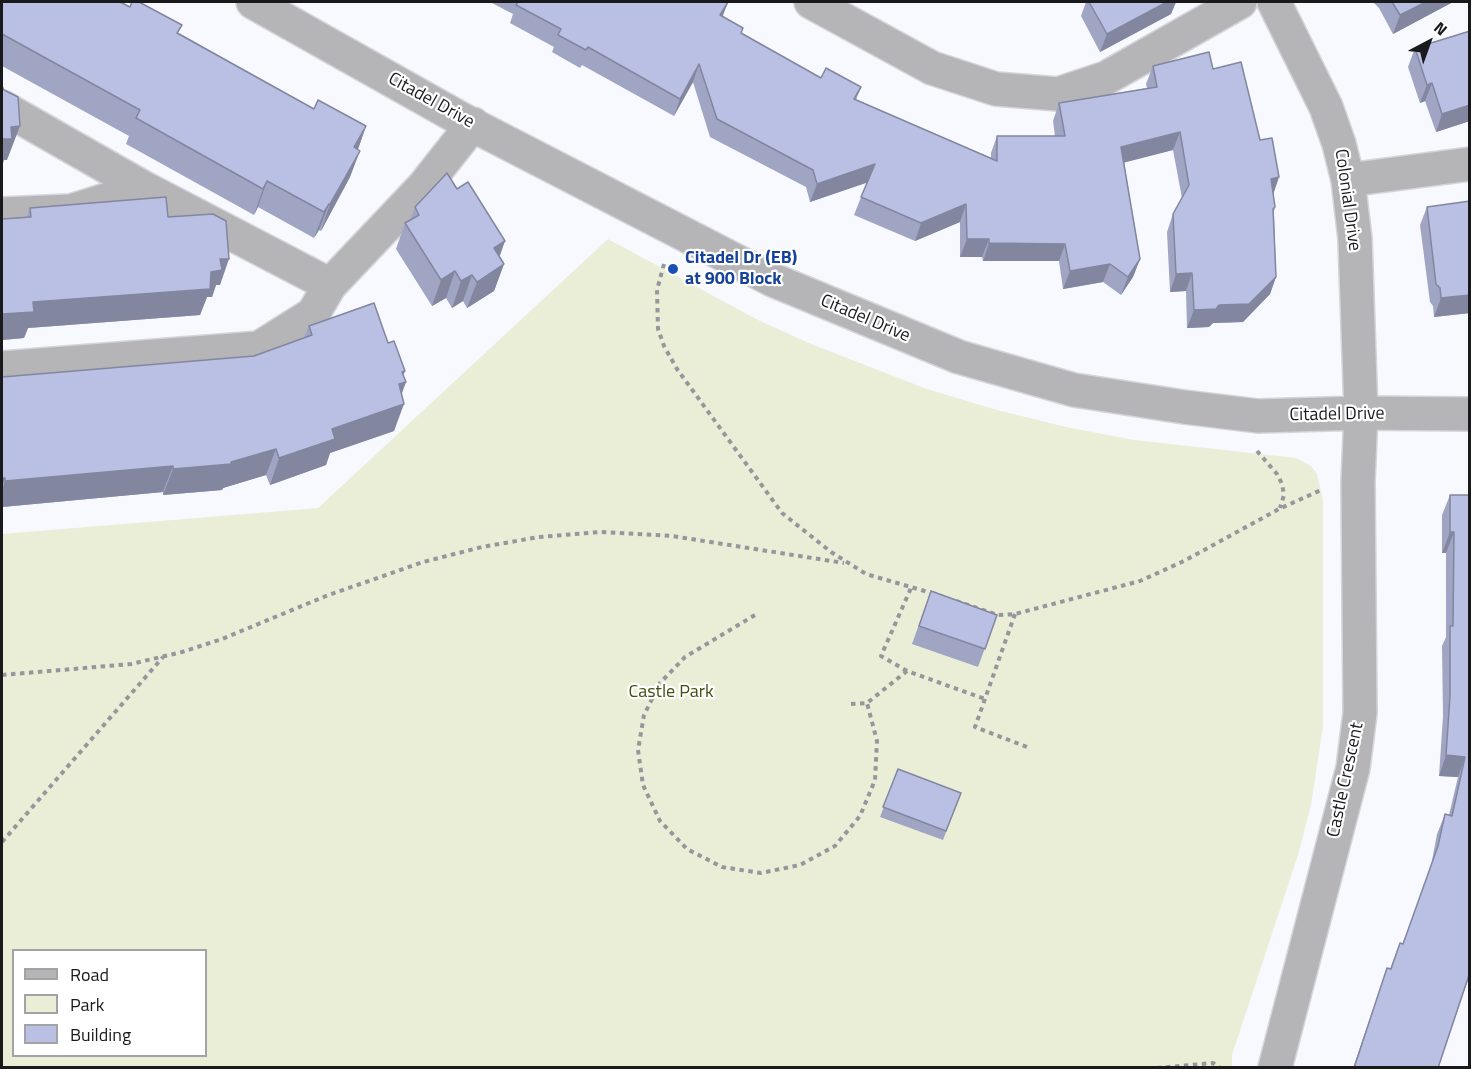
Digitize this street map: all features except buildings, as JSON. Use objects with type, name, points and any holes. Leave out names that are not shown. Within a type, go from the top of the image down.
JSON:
[{"type":"street","name":"Citadel Drive","points":[[253,2],[473,124],[773,280],[959,357],[1074,390],[1258,416],[1360,413],[1470,414]]},
{"type":"street","points":[[812,2],[932,68],[996,89],[1058,94],[1106,78],[1240,2]]},
{"type":"street","name":"Colonial Drive","points":[[1274,2],[1326,107],[1348,180],[1355,239],[1360,413]]},
{"type":"street","points":[[2,107],[144,188],[330,285]]},
{"type":"street","points":[[2,368],[259,348],[313,314],[330,285],[424,186],[473,124]]},
{"type":"street","points":[[1348,180],[1470,164]]},
{"type":"street","points":[[2,214],[71,211],[144,188]]},
{"type":"street","name":"Castle Crescent","points":[[1275,1068],[1353,768],[1360,713],[1358,482],[1360,413]]},
{"type":"path","points":[[664,264],[657,290],[658,330],[664,346],[677,369],[782,513],[847,563],[866,574],[943,596]]},
{"type":"path","points":[[1256,450],[1277,474],[1282,484],[1284,495],[1279,509]]},
{"type":"path","points":[[954,600],[998,615],[1015,614],[1140,580],[1184,561],[1279,509],[1321,490]]},
{"type":"path","points":[[2,675],[131,664],[164,657],[222,639],[326,596],[423,562],[482,547],[539,537],[600,532],[672,536],[847,563]]},
{"type":"path","points":[[912,588],[881,657],[907,671],[985,699]]},
{"type":"path","points":[[1015,614],[975,727],[1027,747]]},
{"type":"path","points":[[755,615],[685,657],[660,683],[644,715],[638,750],[643,785],[660,821],[687,849],[722,867],[761,873],[800,865],[835,846],[860,816],[875,780],[878,741],[867,704]]},
{"type":"path","points":[[2,842],[164,657]]},
{"type":"path","points":[[851,704],[867,704],[907,671]]},
{"type":"path","points":[[1157,1068],[1213,1063],[1220,1068]]},
{"type":"green space","name":"Castle Park","points":[[608,239],[758,320],[811,344],[927,389],[1066,427],[1134,440],[1296,458],[1311,466],[1317,474],[1323,500],[1323,727],[1311,805],[1298,855],[1232,1055],[1232,1067],[2,1068],[2,534],[318,508]]},
{"type":"place","name":"Citadel Dr (EB) at 900 Block","points":[[673,269]]}]
